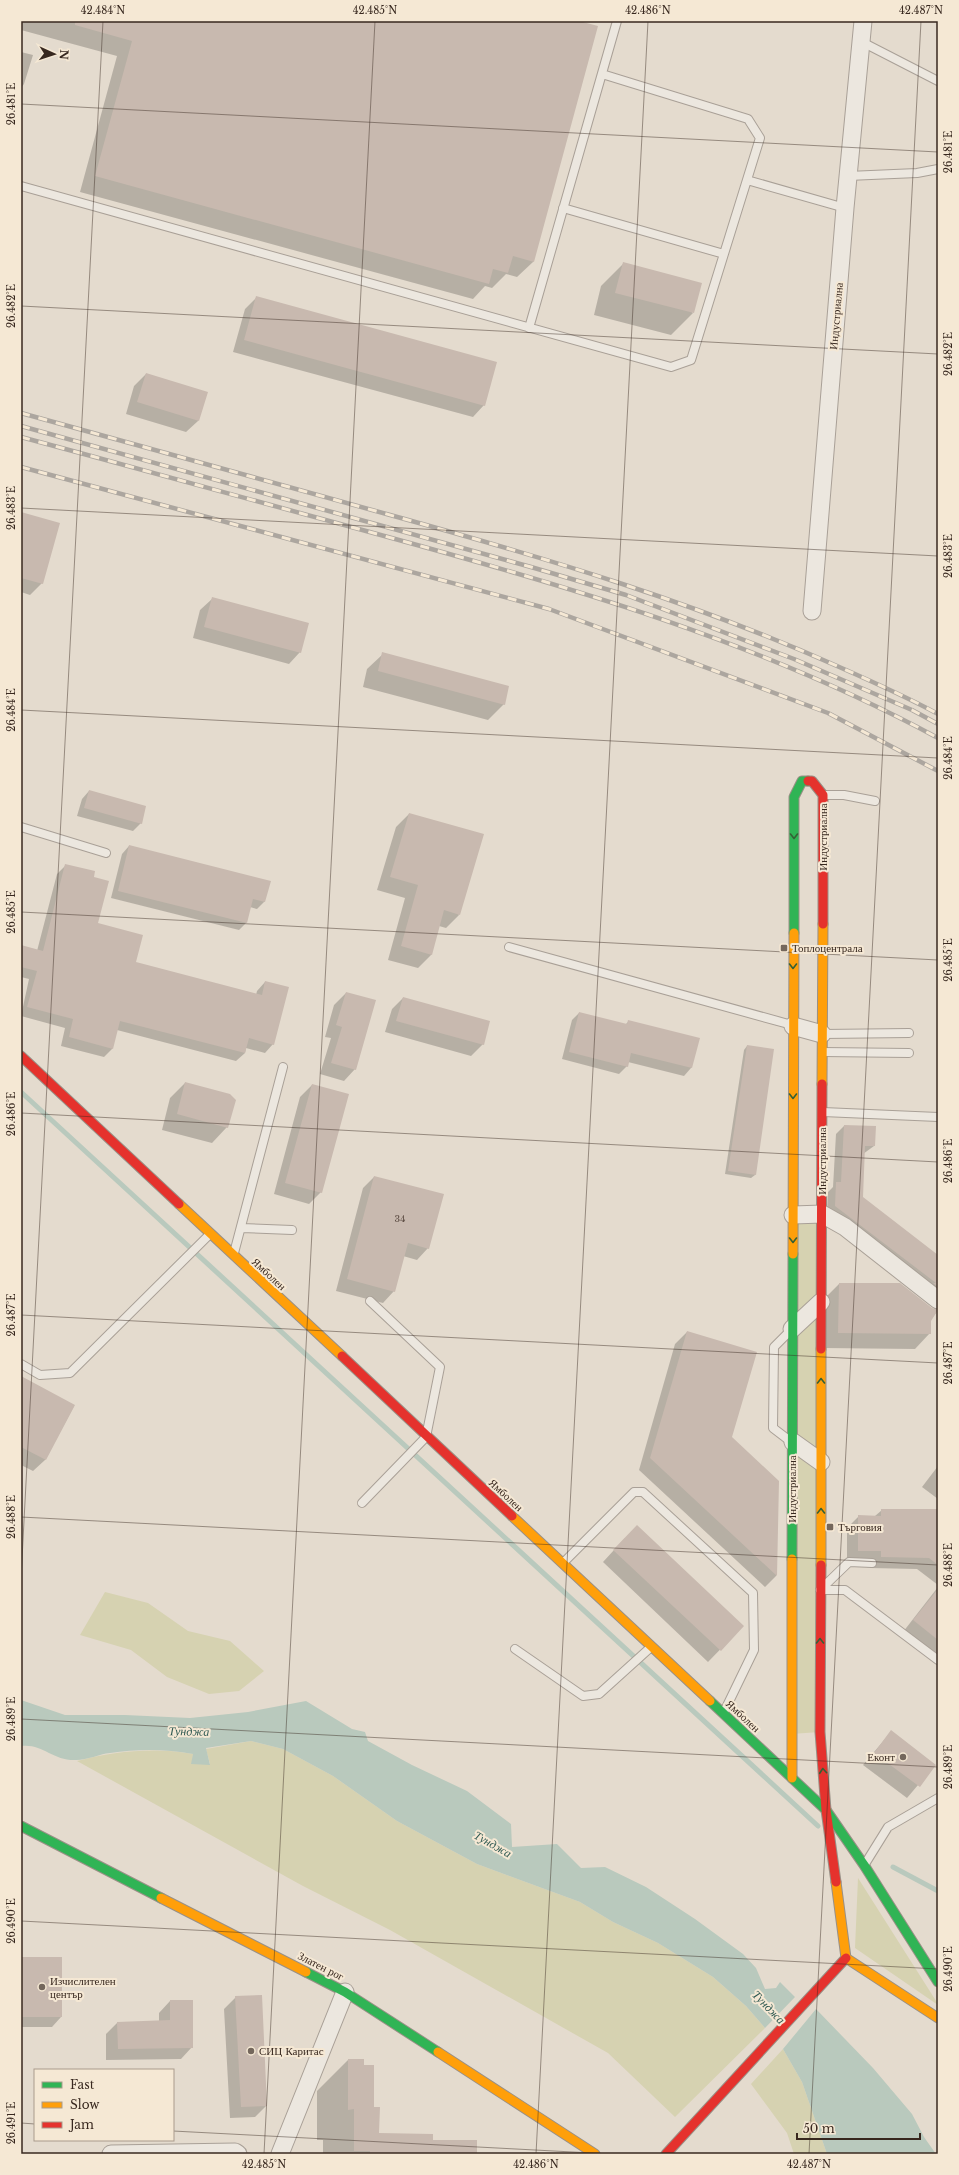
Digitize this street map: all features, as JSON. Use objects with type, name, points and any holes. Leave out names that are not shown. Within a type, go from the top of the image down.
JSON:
[{"type":"street","name":"Индустриална","points":[[812,610],[845,208],[863,21]]},
{"type":"street","name":"Индустриална","points":[[792,1778],[794,797],[802,781],[812,781],[823,795],[820,1732],[826,1810],[846,1958]]},
{"type":"street","points":[[793,1026],[822,1034]]},
{"type":"street","name":"Ямболен","points":[[21,1056],[426,1437],[652,1646],[826,1810],[864,1865],[938,1982]]},
{"type":"street","points":[[793,1215],[822,1214],[845,1227],[938,1300]]},
{"type":"street","points":[[792,1329],[821,1302]]},
{"type":"street","points":[[792,1442],[821,1462]]},
{"type":"street","name":"Златен рог","points":[[21,1826],[345,1992],[595,2154]]},
{"type":"street","points":[[666,2154],[846,1958],[938,2018]]},
{"type":"street","points":[[280,2154],[345,1992]]},
{"type":"street","points":[[111,2154],[235,2152],[238,2154]]},
{"type":"lane","points":[[529,328],[617,21]]},
{"type":"lane","points":[[862,42],[938,81]]},
{"type":"lane","points":[[21,186],[671,367],[691,360],[760,138],[748,119],[602,74]]},
{"type":"lane","points":[[848,176],[917,173],[938,169]]},
{"type":"lane","points":[[746,180],[845,208]]},
{"type":"lane","points":[[563,208],[724,254]]},
{"type":"lane","points":[[823,795],[844,794],[875,801]]},
{"type":"lane","points":[[21,827],[106,853]]},
{"type":"lane","points":[[509,947],[793,1026]]},
{"type":"lane","points":[[822,1034],[910,1033]]},
{"type":"lane","points":[[822,1052],[909,1053]]},
{"type":"lane","points":[[233,1256],[283,1067]]},
{"type":"lane","points":[[822,1112],[938,1118]]},
{"type":"lane","points":[[241,1228],[292,1230]]},
{"type":"lane","points":[[21,1364],[40,1375],[70,1373],[210,1234]]},
{"type":"lane","points":[[362,1503],[426,1437],[440,1367],[370,1301]]},
{"type":"lane","points":[[792,1329],[774,1347],[773,1428],[792,1442]]},
{"type":"lane","points":[[562,1564],[634,1492],[643,1492],[753,1593],[754,1650],[723,1713]]},
{"type":"lane","points":[[820,1590],[849,1562],[872,1563]]},
{"type":"lane","points":[[820,1590],[845,1590],[938,1660]]},
{"type":"lane","points":[[516,1649],[583,1696],[599,1694],[652,1646]]},
{"type":"lane","points":[[864,1865],[888,1827],[938,1798]]},
{"type":"shaded area","points":[[822,1214],[820,1732],[791,1734],[793,1215]]},
{"type":"shaded area","points":[[105,1592],[148,1603],[188,1631],[230,1641],[264,1671],[239,1691],[209,1694],[167,1677],[131,1650],[80,1635]]},
{"type":"shaded area","points":[[251,1741],[283,1749],[333,1776],[397,1821],[477,1864],[580,1902],[613,1922],[658,1943],[713,1977],[746,2006],[765,2028],[675,2117],[608,2053],[390,1930],[303,1886],[77,1761],[135,1751],[164,1751],[193,1754],[192,1764],[210,1764],[206,1749]]},
{"type":"shaded area","points":[[858,1878],[938,2004],[938,2005],[855,1948]]},
{"type":"shaded area","points":[[783,2049],[802,2082],[827,2154],[794,2154],[787,2133],[751,2084]]},
{"type":"water","name":"Тунджа","points":[[21,1700],[65,1715],[125,1715],[190,1718],[248,1712],[306,1701],[352,1729],[365,1732],[368,1741],[412,1765],[467,1791],[511,1824],[512,1847],[557,1844],[581,1868],[605,1867],[646,1887],[695,1919],[743,1954],[756,1968],[765,1989],[776,1988],[780,1982],[795,1997],[765,2028],[746,2006],[713,1977],[658,1943],[613,1922],[580,1902],[477,1864],[397,1821],[333,1776],[283,1749],[251,1741],[206,1748],[210,1765],[191,1764],[193,1754],[162,1750],[120,1752],[80,1760],[68,1760],[42,1749],[21,1746]]},
{"type":"water","points":[[816,2009],[873,2068],[912,2114],[924,2137],[936,2154],[827,2154],[802,2082],[783,2049]]},
{"type":"building","points":[[75,21],[579,21],[598,26],[534,262],[513,256],[508,273],[493,269],[489,284],[95,176],[132,41],[75,25]]},
{"type":"building","points":[[623,262],[702,283],[694,313],[615,293]]},
{"type":"building","points":[[256,296],[497,362],[485,406],[244,340]]},
{"type":"building","points":[[146,373],[208,392],[199,421],[137,402]]},
{"type":"building","points":[[21,512],[60,523],[43,584],[21,578]]},
{"type":"building","points":[[212,597],[309,623],[301,653],[204,627]]},
{"type":"building","points":[[382,652],[509,686],[505,705],[378,671]]},
{"type":"building","points":[[89,790],[146,806],[142,824],[84,808]]},
{"type":"building","points":[[409,813],[484,834],[460,915],[444,910],[432,955],[401,946],[418,885],[390,877]]},
{"type":"building","points":[[129,845],[271,881],[265,902],[253,899],[247,923],[118,891]]},
{"type":"building","points":[[65,864],[95,871],[94,877],[109,881],[98,923],[143,935],[136,962],[262,995],[265,981],[289,987],[274,1045],[249,1038],[245,1053],[120,1021],[113,1049],[69,1037],[73,1019],[27,1007],[37,971],[21,967],[21,945],[43,951]]},
{"type":"building","points":[[346,992],[376,1000],[356,1070],[331,1063],[342,1027],[336,1025]]},
{"type":"building","points":[[403,997],[490,1021],[484,1045],[396,1021]]},
{"type":"building","points":[[579,1012],[627,1024],[628,1020],[700,1038],[692,1068],[631,1053],[628,1067],[569,1052]]},
{"type":"building","points":[[747,1045],[774,1049],[756,1175],[728,1171]]},
{"type":"building","points":[[185,1082],[230,1094],[236,1100],[228,1128],[177,1114]]},
{"type":"building","points":[[312,1084],[349,1094],[322,1193],[285,1183]]},
{"type":"building","points":[[844,1125],[876,1126],[875,1146],[865,1146],[863,1197],[938,1255],[938,1287],[933,1283],[936,1283],[835,1206],[836,1182],[841,1182]]},
{"type":"building","points":[[374,1176],[444,1194],[429,1249],[408,1243],[395,1292],[347,1279]]},
{"type":"building","points":[[839,1283],[900,1283],[932,1308],[938,1310],[931,1321],[931,1334],[838,1333]]},
{"type":"building","points":[[687,1331],[757,1352],[732,1437],[779,1481],[777,1576],[650,1458]]},
{"type":"building","points":[[21,1376],[75,1405],[46,1460],[21,1447]]},
{"type":"building","points":[[881,1509],[938,1509],[938,1565],[929,1558],[881,1557],[881,1551],[858,1551],[858,1515],[881,1516]]},
{"type":"building","points":[[637,1525],[744,1626],[721,1651],[613,1550]]},
{"type":"building","points":[[938,1589],[938,1640],[913,1620]]},
{"type":"building","points":[[891,1730],[936,1765],[920,1787],[874,1753]]},
{"type":"building","name":"Изчислителен център","points":[[21,1957],[62,1957],[62,2017],[21,2017]]},
{"type":"building","name":"СИЦ Каритас","points":[[262,1995],[267,2106],[241,2107],[235,1996]]},
{"type":"building","points":[[170,2000],[193,2000],[193,2048],[118,2049],[117,2022],[170,2020]]},
{"type":"building","points":[[348,2059],[364,2059],[364,2065],[374,2065],[374,2107],[380,2107],[379,2133],[433,2134],[433,2140],[477,2140],[477,2154],[370,2154],[370,2151],[354,2151],[354,2109],[348,2110]]},
{"type":"waterway","points":[[21,1092],[818,1826]]},
{"type":"waterway","points":[[893,1867],[938,1891]]},
{"type":"railway","points":[[21,413],[456,534],[567,566],[622,584],[676,602],[784,643],[875,683],[938,714]]},
{"type":"railway","points":[[21,426],[531,567],[626,595],[794,659],[912,710],[938,724]]},
{"type":"railway","points":[[21,437],[521,574],[592,596],[734,645],[803,673],[871,704],[938,738]]},
{"type":"railway","points":[[21,467],[549,609],[828,713],[938,771]]},
{"type":"traffic: fast","points":[[794,933],[794,797],[802,781],[808,781]]},
{"type":"traffic: fast","points":[[792,1559],[793,1254]]},
{"type":"traffic: fast","points":[[710,1701],[826,1810],[864,1865],[938,1982]]},
{"type":"traffic: fast","points":[[21,1826],[161,1898]]},
{"type":"traffic: fast","points":[[306,1972],[345,1992],[438,2052]]},
{"type":"traffic: slow","points":[[822,1084],[823,924]]},
{"type":"traffic: slow","points":[[793,1254],[794,933]]},
{"type":"traffic: slow","points":[[179,1204],[342,1356]]},
{"type":"traffic: slow","points":[[821,1349],[821,1565]]},
{"type":"traffic: slow","points":[[512,1516],[710,1701]]},
{"type":"traffic: slow","points":[[792,1559],[792,1778]]},
{"type":"traffic: slow","points":[[836,1882],[846,1958],[938,2018]]},
{"type":"traffic: slow","points":[[161,1898],[306,1972]]},
{"type":"traffic: slow","points":[[438,2052],[595,2154]]},
{"type":"traffic: jam","points":[[808,781],[812,781],[823,795],[823,924]]},
{"type":"traffic: jam","points":[[21,1056],[179,1204]]},
{"type":"traffic: jam","points":[[821,1349],[822,1084]]},
{"type":"traffic: jam","points":[[342,1356],[512,1516]]},
{"type":"traffic: jam","points":[[821,1565],[820,1732],[826,1810],[836,1882]]},
{"type":"traffic: jam","points":[[666,2154],[846,1958]]},
{"type":"place","name":"Топлоцентрала","points":[[784,948]]},
{"type":"place","name":"Търговия","points":[[830,1527]]},
{"type":"place","name":"Еконт","points":[[903,1757]]},
{"type":"place","name":"Изчислителен център","points":[[42,1987]]},
{"type":"place","name":"СИЦ Каритас","points":[[251,2051]]}]
